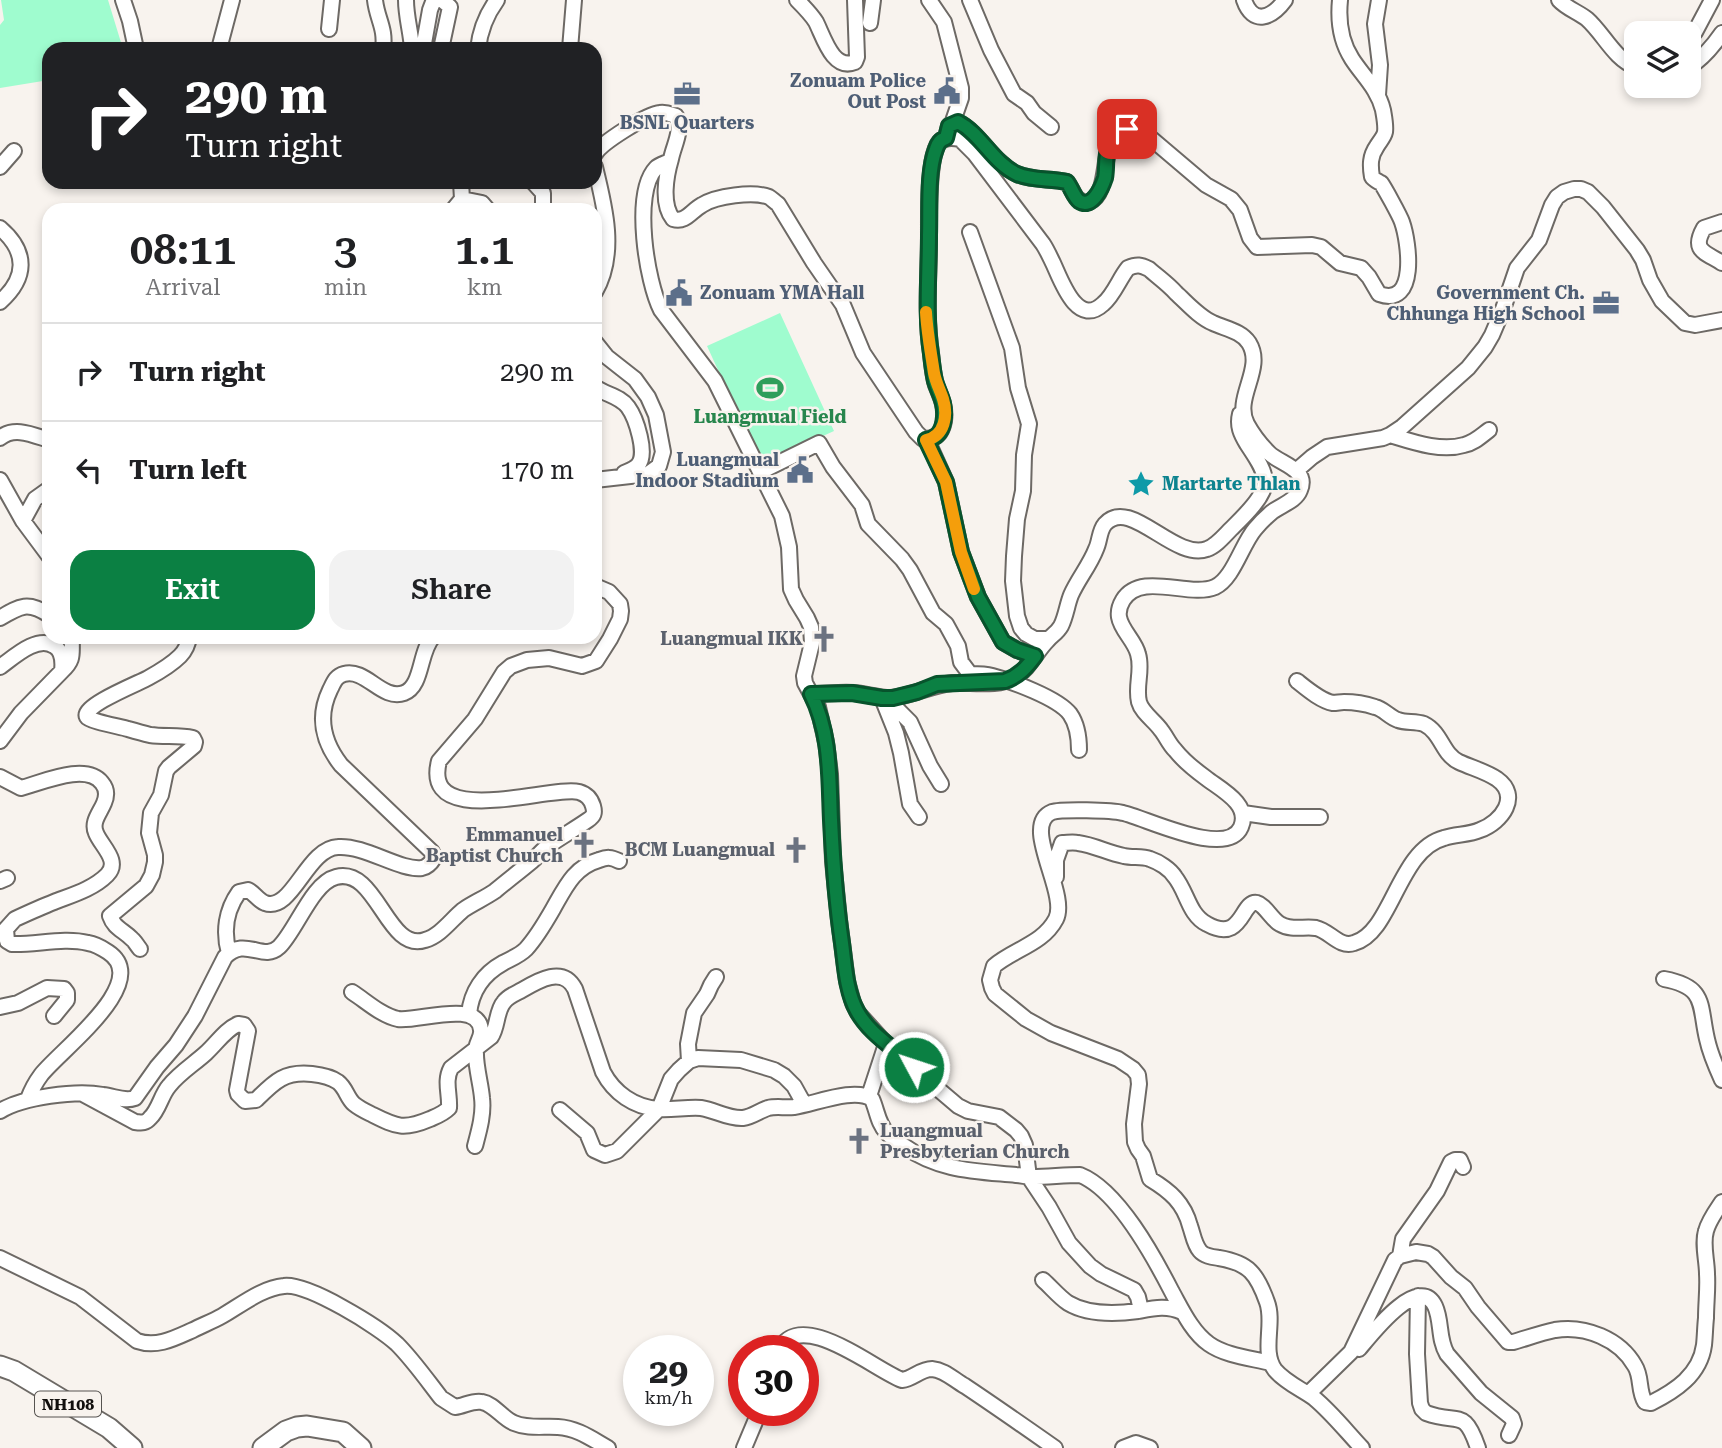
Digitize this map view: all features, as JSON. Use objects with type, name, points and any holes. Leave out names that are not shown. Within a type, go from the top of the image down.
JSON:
[{"type":"highway","name":"NH108","points":[[0,1366],[14,1371],[109,1429],[132,1448]]},
{"type":"highway","points":[[262,1448],[286,1431],[307,1426],[343,1433],[361,1448]]},
{"type":"street","points":[[123,0],[134,42]]},
{"type":"street","points":[[221,42],[232,0]]},
{"type":"street","points":[[329,29],[332,0]]},
{"type":"street","points":[[375,0],[383,29],[383,42]]},
{"type":"street","points":[[406,0],[412,42]]},
{"type":"street","points":[[424,42],[430,10],[433,2],[440,0],[450,7],[442,42]]},
{"type":"street","points":[[479,42],[483,23],[497,0]]},
{"type":"street","points":[[571,42],[574,0]]},
{"type":"street","points":[[797,0],[814,20],[835,59],[842,64],[851,64],[857,57],[855,0]]},
{"type":"street","points":[[870,23],[873,0]]},
{"type":"street","points":[[929,0],[944,22],[961,88],[961,98],[949,131]]},
{"type":"street","points":[[970,0],[991,50],[1014,94],[1051,127]]},
{"type":"street","points":[[1244,0],[1247,9],[1258,17],[1265,17],[1277,11],[1284,0]]},
{"type":"street","points":[[926,440],[939,434],[944,414],[943,400],[936,383],[926,314],[932,171],[937,146],[958,122],[1015,173],[1025,177],[1067,182],[1081,202],[1096,197],[1105,177],[1107,153],[1114,139],[1127,129],[1140,129],[1206,186],[1231,198],[1257,247],[1321,247],[1340,263],[1361,268],[1379,294],[1392,295],[1405,286],[1408,256],[1402,221],[1381,183],[1371,177],[1370,158],[1385,130],[1382,106],[1375,88],[1349,55],[1340,29],[1340,0]]},
{"type":"street","points":[[1378,96],[1380,65],[1375,24],[1379,0]]},
{"type":"street","points":[[1559,0],[1561,4],[1576,10],[1590,22],[1624,60]]},
{"type":"street","points":[[1701,21],[1712,0]]},
{"type":"street","points":[[1701,57],[1722,33]]},
{"type":"street","points":[[602,145],[650,115],[668,113],[676,116],[679,124],[667,183],[667,207],[673,219],[685,218],[701,205],[728,196],[761,195],[778,204],[843,305],[863,353],[916,432],[926,440],[946,482],[961,552],[978,597],[1003,642],[1035,656]]},
{"type":"street","points":[[811,694],[852,693],[888,698],[917,692],[937,684],[1005,681],[1015,677],[1061,625],[1071,595],[1093,558],[1106,523],[1125,517],[1137,520],[1172,543],[1198,551],[1208,549],[1251,508],[1262,493],[1265,483],[1261,467],[1238,428],[1253,360],[1248,341],[1240,334],[1208,320],[1141,265],[1128,268],[1103,304],[1086,310],[1078,306],[1065,291],[1043,244],[967,144],[949,131]]},
{"type":"street","points":[[0,167],[14,151]]},
{"type":"street","points":[[670,161],[656,168],[647,186],[643,213],[646,255],[657,301],[668,320],[715,381],[782,516],[789,547],[791,589],[811,627],[812,643],[804,676],[818,707],[826,742],[839,920],[850,992],[858,1013],[886,1044],[908,1060],[958,1106],[968,1111],[999,1117],[1016,1130],[1025,1145],[1029,1177],[1069,1243],[1101,1274],[1134,1290],[1140,1310]]},
{"type":"street","points":[[1297,470],[1327,447],[1390,435],[1468,368],[1492,335],[1517,268],[1535,247],[1552,205],[1564,192],[1581,188],[1595,198],[1637,250],[1662,301],[1685,323],[1695,325],[1722,320]]},
{"type":"street","points":[[602,203],[607,229],[602,272]]},
{"type":"street","points":[[1722,222],[1703,228],[1698,244],[1722,263]]},
{"type":"street","points":[[0,228],[20,253],[20,269],[14,288],[0,302]]},
{"type":"street","points":[[970,232],[1012,348],[1018,388],[1029,424],[1014,556],[1013,581],[1017,616],[1026,634],[1035,639],[1048,639]]},
{"type":"street","points":[[602,351],[635,379],[648,397],[662,439],[662,459],[655,470],[648,474],[602,479]]},
{"type":"street","points":[[602,390],[628,407],[643,448],[643,457],[639,464],[617,476]]},
{"type":"street","points":[[1056,886],[1040,831],[1042,822],[1052,812],[1121,812],[1173,831],[1220,839],[1235,835],[1240,830],[1243,813],[1240,806],[1175,751],[1159,727],[1143,710],[1138,693],[1138,652],[1119,620],[1119,611],[1122,601],[1128,595],[1143,587],[1207,589],[1222,583],[1254,530],[1275,510],[1297,496],[1302,484],[1297,470],[1272,455],[1258,441],[1243,415],[1242,406]]},
{"type":"street","points":[[1390,435],[1432,446],[1448,447],[1473,442],[1489,430]]},
{"type":"street","points":[[0,438],[5,433],[12,432],[42,438]]},
{"type":"street","points":[[760,472],[819,443],[833,467],[862,505],[868,524],[902,559],[933,612],[946,624],[958,646],[961,662],[970,674],[994,676],[1040,694],[1067,710],[1075,724],[1079,750]]},
{"type":"street","points":[[0,480],[23,522],[42,547]]},
{"type":"street","points":[[23,522],[35,499],[42,494]]},
{"type":"street","points":[[0,1111],[28,1099],[83,1094],[102,1094],[125,1100],[135,1098],[195,1016],[225,957],[238,948],[267,952],[278,949],[321,886],[329,880],[336,877],[349,878],[364,887],[404,938],[418,942],[432,937],[471,905],[493,892],[545,847],[593,817],[590,798],[578,792],[509,799],[463,800],[446,792],[437,777],[437,768],[439,761],[475,719],[504,672],[511,666],[527,660],[549,658],[582,666],[596,661],[620,619],[621,611],[620,604],[609,592],[602,589]]},
{"type":"street","points":[[0,618],[28,605],[42,611]]},
{"type":"street","points":[[0,667],[34,645],[42,644]]},
{"type":"street","points":[[48,644],[61,652],[62,671]]},
{"type":"street","points":[[0,741],[21,713],[69,664],[72,657],[70,644]]},
{"type":"street","points":[[140,949],[118,929],[110,916],[146,886],[152,875],[155,855],[149,833],[149,819],[161,794],[166,771],[194,746],[195,742],[193,738],[150,735],[90,720],[86,713],[101,701],[150,677],[179,657],[188,644]]},
{"type":"street","points":[[229,953],[226,943],[227,919],[239,892],[248,890],[268,904],[282,900],[308,867],[332,847],[364,850],[412,867],[422,868],[434,858],[432,852],[341,765],[327,743],[322,720],[323,707],[329,692],[335,679],[341,675],[354,673],[394,694],[411,689],[427,644]]},
{"type":"street","points":[[1297,681],[1332,703],[1372,705],[1395,719],[1418,722],[1426,726],[1439,737],[1455,761],[1484,771],[1498,780],[1510,795],[1509,802],[1491,826],[1440,838],[1431,844],[1409,867],[1378,925],[1356,943],[1344,944],[1316,928],[1293,929],[1281,925],[1256,903],[1249,905],[1235,926],[1224,930],[1214,928],[1197,917],[1182,886],[1161,864],[1148,858],[1126,856],[1078,842],[1062,843],[1056,860],[1057,918],[1046,934],[994,966],[990,980],[995,994],[1026,1019],[1051,1033],[1118,1059],[1138,1075],[1135,1142],[1143,1156],[1150,1179],[1163,1186],[1181,1202],[1200,1251],[1241,1264],[1252,1273],[1263,1292],[1269,1311],[1269,1352],[1276,1371],[1325,1408],[1362,1448]]},
{"type":"street","points":[[888,698],[910,722],[941,784]]},
{"type":"street","points":[[888,698],[910,804],[919,817]]},
{"type":"street","points":[[0,777],[21,788],[71,773],[90,775],[99,779],[107,793],[94,824],[112,862],[106,877],[88,888],[15,919],[6,929],[7,940],[12,944],[64,941],[88,943],[102,948],[113,956],[120,970],[120,979],[113,996],[81,1035],[40,1076],[28,1099]]},
{"type":"street","points":[[1243,813],[1271,817],[1320,817]]},
{"type":"street","points":[[469,1014],[470,1002],[479,984],[490,970],[526,949],[573,875],[588,863],[610,857],[619,860]]},
{"type":"street","points":[[83,1094],[135,1122],[147,1121],[152,1117],[167,1088],[238,1024],[244,1025],[248,1031],[237,1090],[245,1101],[256,1100],[273,1083],[289,1075],[321,1075],[338,1082],[358,1107],[393,1125],[408,1127],[444,1113],[449,1108],[447,1074],[450,1068],[491,1038],[505,1000],[543,979],[559,976],[572,983],[575,989],[607,1080],[622,1095],[640,1105],[659,1109],[702,1108],[739,1118],[773,1107],[795,1107],[838,1096],[864,1095],[872,1099],[886,1132],[913,1152],[948,1167],[988,1174],[1029,1177],[1080,1175],[1088,1178],[1117,1205],[1135,1227],[1182,1312],[1196,1331],[1213,1347],[1271,1363]]},
{"type":"street","points":[[690,1061],[688,1044],[694,1013],[716,977]]},
{"type":"street","points":[[1664,979],[1689,987],[1698,997],[1707,1041],[1722,1080]]},
{"type":"street","points":[[0,1007],[18,1003],[47,989],[60,988],[68,997],[54,1016]]},
{"type":"street","points":[[352,992],[386,1015],[397,1019],[469,1014],[478,1020],[481,1037],[476,1049],[482,1104],[475,1146]]},
{"type":"street","points":[[869,1096],[886,1044]]},
{"type":"street","points":[[561,1110],[587,1133],[594,1150],[605,1155],[617,1151],[659,1109],[671,1079],[690,1061],[698,1058],[741,1060],[774,1070],[794,1086],[804,1104]]},
{"type":"street","points":[[1400,1256],[1404,1239],[1437,1191],[1451,1162],[1460,1160],[1464,1167]]},
{"type":"street","points":[[1308,1394],[1351,1352],[1395,1261],[1400,1256],[1422,1252],[1433,1257],[1451,1278],[1470,1293],[1478,1307],[1508,1342],[1556,1330],[1592,1333],[1611,1341],[1634,1364],[1643,1398],[1645,1402],[1651,1403],[1676,1390],[1690,1377],[1700,1360],[1704,1348],[1708,1298],[1704,1243],[1710,1220],[1722,1202]]},
{"type":"street","points":[[0,1258],[80,1297],[137,1342],[145,1344],[169,1341],[270,1289],[294,1285],[321,1296],[378,1329],[397,1344],[447,1403],[456,1407],[480,1401],[489,1404],[505,1419],[516,1424],[573,1430],[608,1448]]},
{"type":"street","points":[[1043,1280],[1068,1303],[1084,1310],[1102,1312],[1168,1307],[1182,1312]]},
{"type":"street","points":[[1351,1352],[1359,1349],[1399,1306],[1409,1299],[1418,1296],[1429,1298],[1435,1306],[1443,1347],[1449,1358],[1481,1393],[1512,1418],[1514,1424],[1509,1435]]},
{"type":"street","points":[[1418,1296],[1420,1404],[1426,1413],[1465,1422],[1471,1428],[1478,1448]]},
{"type":"street","points":[[819,1338],[828,1340],[902,1380],[909,1380],[924,1370],[946,1373],[1055,1448]]},
{"type":"street","points":[[744,1448],[753,1426]]},
{"type":"street","points":[[1123,1448],[1136,1443],[1150,1448]]},
{"type":"green space","points":[[1,0],[108,0],[121,42],[42,42],[42,81],[0,88],[0,25],[4,20]]},
{"type":"green space","name":"Luangmual Field","points":[[780,313],[834,431],[761,464],[707,346]]},
{"type":"slow traffic","points":[[926,312],[936,383],[943,400],[944,414],[939,434],[926,440],[946,482],[961,552],[974,589]]},
{"type":"place","name":"Zonuam Police Out Post","points":[[947,91]]},
{"type":"place","name":"BSNL Quarters","points":[[687,94]]},
{"type":"place","name":"Zonuam YMA Hall","points":[[679,293]]},
{"type":"place","name":"Government Ch. Chhunga High School","points":[[1606,303]]},
{"type":"place","name":"Luangmual Field","points":[[770,388]]},
{"type":"place","name":"Luangmual Indoor Stadium","points":[[800,470]]},
{"type":"place","name":"Martarte Thlan","points":[[1141,484]]},
{"type":"place","name":"Luangmual IKK","points":[[824,639]]},
{"type":"place","name":"Emmanuel Baptist Church","points":[[584,845]]},
{"type":"place","name":"BCM Luangmual","points":[[796,850]]},
{"type":"place","name":"Luangmual Presbyterian Church","points":[[859,1141]]},
{"type":"route","points":[[914,1067],[876,1034],[853,1003],[839,920],[826,742],[818,707],[811,694],[852,693],[893,698],[937,684],[1005,681],[1023,671],[1035,656],[1003,642],[978,597],[961,552],[946,482],[926,440],[939,434],[944,414],[943,400],[936,383],[926,314],[934,157],[937,146],[946,138],[949,126],[958,122],[1015,173],[1025,177],[1063,180],[1077,199],[1086,202],[1096,197],[1105,177],[1109,146],[1120,132],[1127,129]]}]
